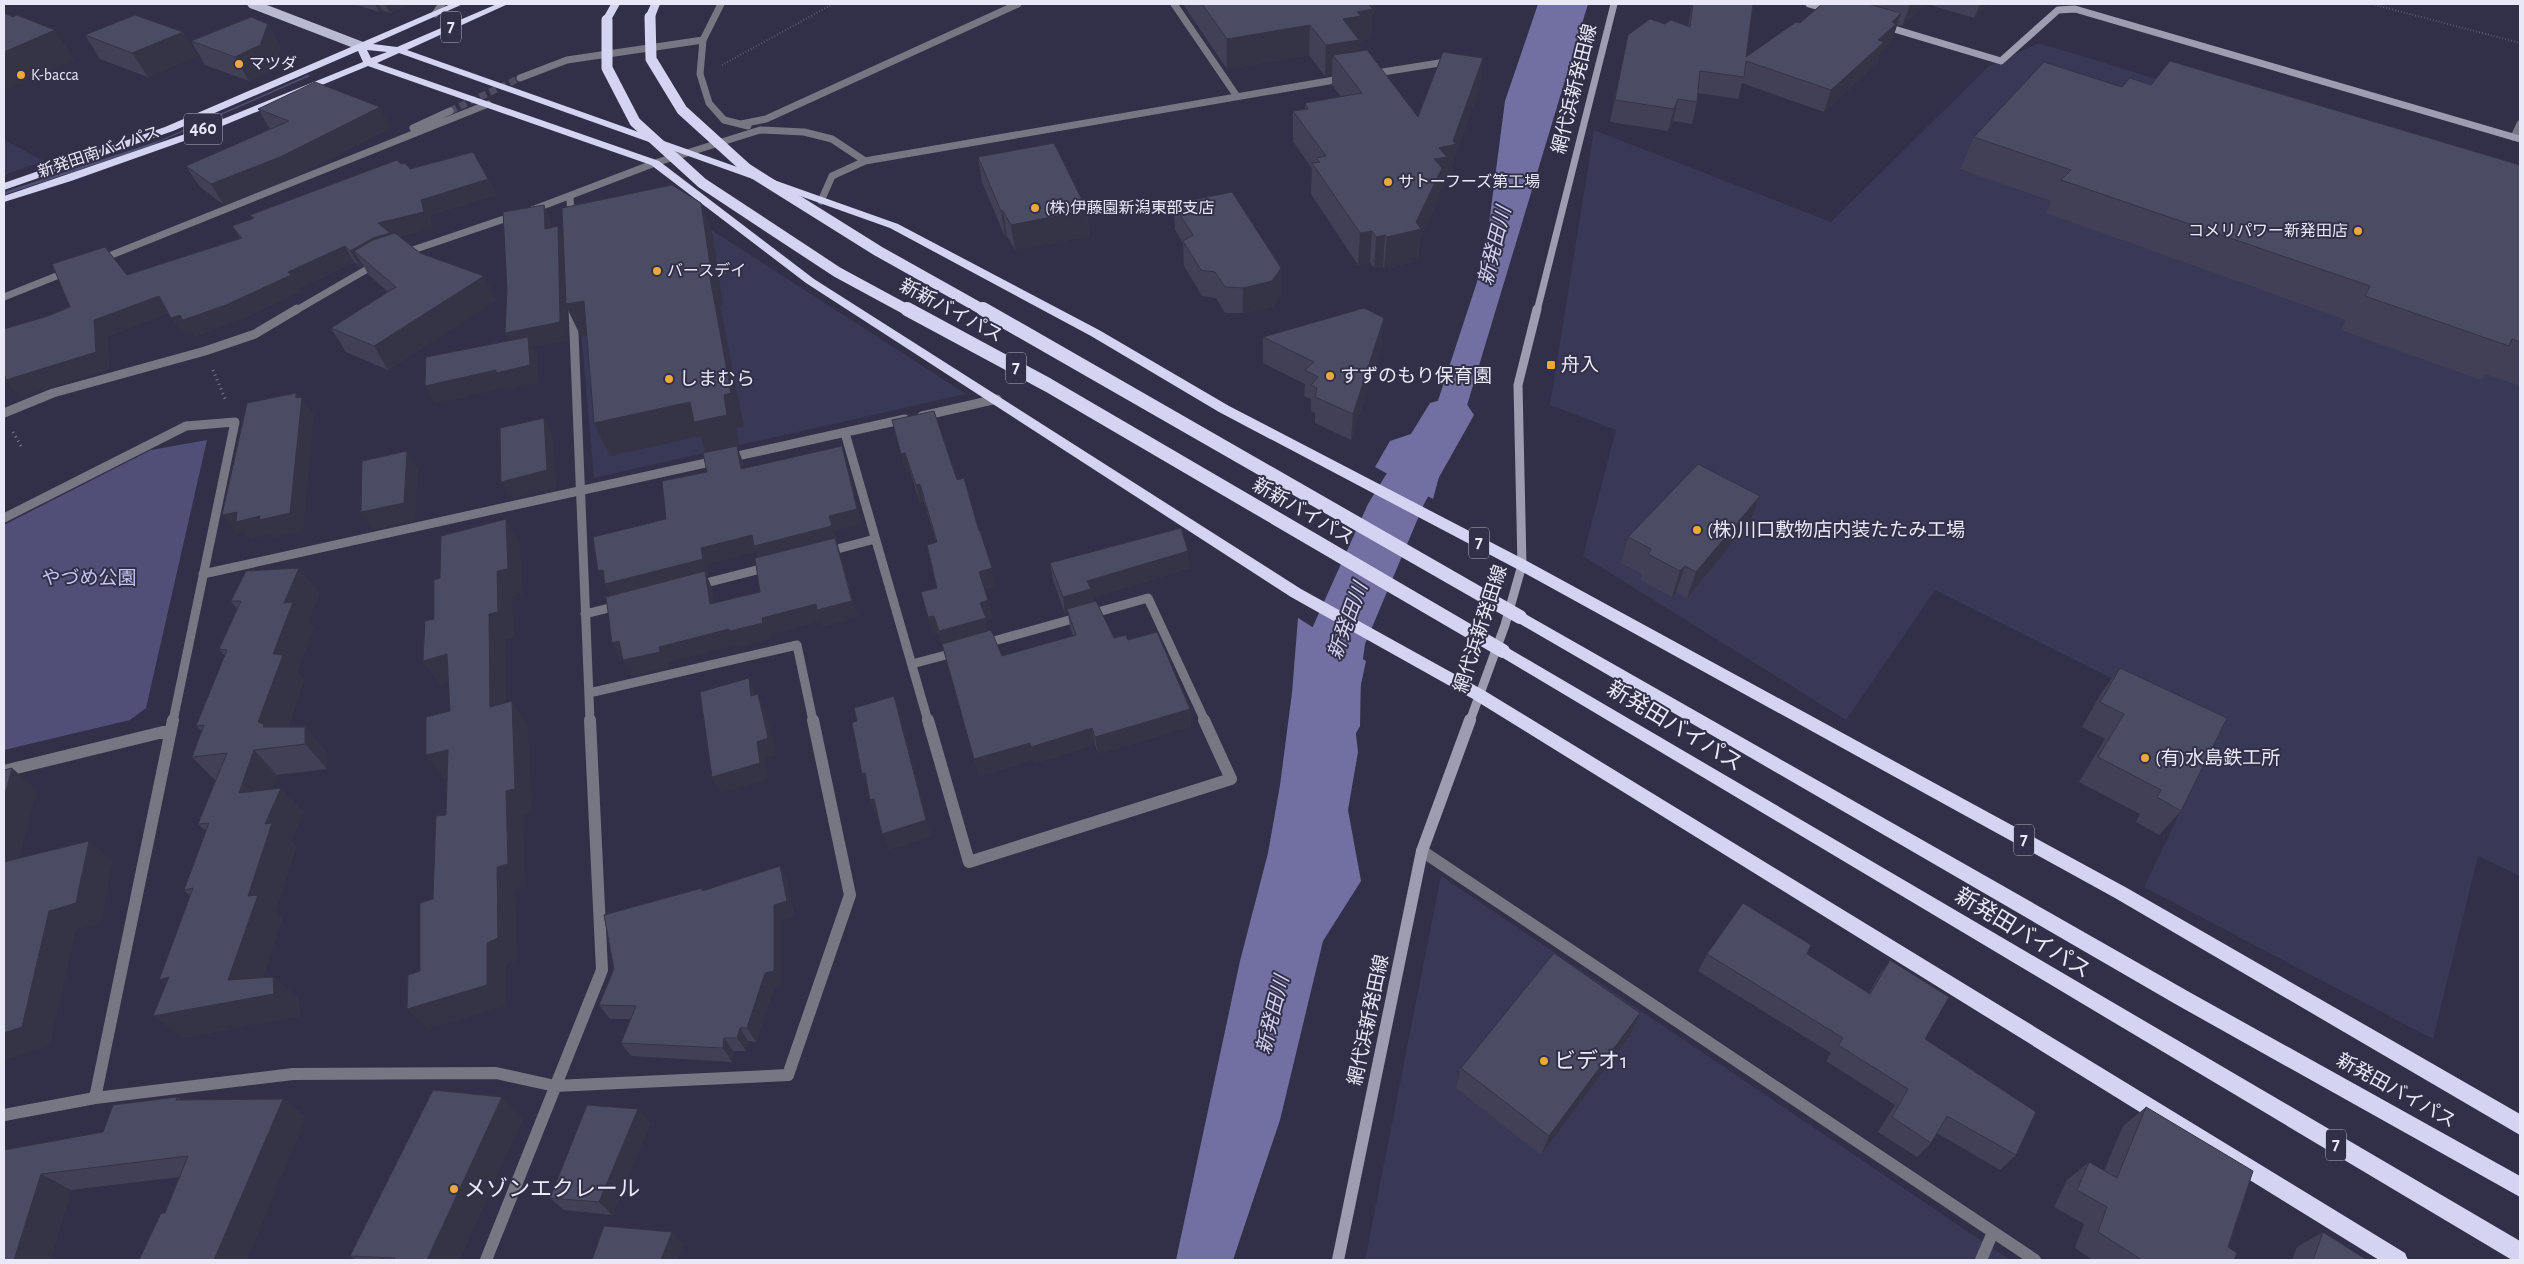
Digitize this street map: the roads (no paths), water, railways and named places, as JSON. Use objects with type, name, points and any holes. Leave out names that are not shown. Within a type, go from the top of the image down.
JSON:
[{"type":"highway","name":"7","points":[[361,46],[458,4]]},
{"type":"highway","name":"7","points":[[398,50],[504,4]]},
{"type":"highway","name":"新新バイパス","points":[[615,4],[607,20],[607,68],[635,122],[702,183],[837,272],[1048,385],[1504,651]]},
{"type":"highway","name":"新新バイパス","points":[[655,4],[650,17],[651,60],[682,110],[747,169],[878,251],[1075,361],[1520,617]]},
{"type":"highway","name":"7","points":[[361,46],[398,50],[894,226],[1095,333],[1224,409],[1522,565],[2121,893],[2520,1125]]},
{"type":"highway","points":[[361,46],[368,63]]},
{"type":"highway","name":"新発田南バイパス","points":[[4,186],[169,129],[361,46]]},
{"type":"highway","name":"新発田南バイパス","points":[[4,199],[122,161],[398,50]]},
{"type":"highway","name":"7","points":[[368,63],[655,163],[810,281],[997,399],[1296,593],[1478,694],[2398,1260]]},
{"type":"highway","name":"新発田バイパス","points":[[1520,617],[2184,999],[2520,1187]]},
{"type":"highway","name":"新発田バイパス","points":[[1504,651],[2152,1038],[2520,1253]]},
{"type":"main road","points":[[252,4],[361,46]]},
{"type":"main road","name":"網代浜新発田線","points":[[1338,1260],[1422,850],[1505,625],[1522,565],[1518,385],[1614,4]]},
{"type":"main road","points":[[1809,4],[1837,12]]},
{"type":"main road","points":[[1873,23],[2001,61],[2058,10],[2076,9],[2517,138]]},
{"type":"street","points":[[435,14],[442,4]]},
{"type":"street","points":[[721,4],[703,40],[700,74],[709,103],[724,120],[760,130],[804,132],[832,139],[865,161]]},
{"type":"street","points":[[741,124],[766,119],[1018,4]]},
{"type":"street","points":[[1174,4],[1236,95]]},
{"type":"street","points":[[520,78],[567,60],[703,40]]},
{"type":"street","points":[[1364,75],[1462,59]]},
{"type":"street","points":[[821,201],[832,176],[865,161],[1354,76]]},
{"type":"street","points":[[94,262],[303,180],[488,104]]},
{"type":"street","points":[[303,180],[450,110]]},
{"type":"street","points":[[2517,138],[2520,124]]},
{"type":"street","points":[[394,256],[570,197],[655,163],[760,130]]},
{"type":"street","points":[[570,197],[571,235]]},
{"type":"street","points":[[4,413],[53,393],[205,351],[255,334],[384,259]]},
{"type":"street","points":[[4,297],[76,269]]},
{"type":"street","points":[[486,1260],[602,970],[579,491],[573,294]]},
{"type":"street","points":[[203,574],[997,399]]},
{"type":"street","points":[[4,518],[186,426],[235,422],[95,1098]]},
{"type":"street","points":[[845,433],[969,862],[1230,778],[1148,598],[912,664]]},
{"type":"street","points":[[817,554],[875,540]]},
{"type":"street","points":[[692,587],[779,564]]},
{"type":"street","points":[[585,614],[634,602]]},
{"type":"street","points":[[4,1115],[95,1098],[292,1074],[496,1073],[555,1086],[788,1075],[850,895],[796,645],[589,693]]},
{"type":"street","points":[[4,771],[171,730]]},
{"type":"street","points":[[1422,850],[2035,1260]]},
{"type":"street","points":[[1981,1260],[1993,1232]]},
{"type":"water","points":[[1538,4],[1588,4],[1465,412],[1444,458],[1433,499],[1375,467],[1390,441],[1429,428],[1477,282],[1487,239],[1505,101]]},
{"type":"water","points":[[1298,618],[1366,661],[1354,717],[1358,752],[1348,810],[1361,881],[1323,941],[1280,1120],[1233,1260],[1176,1260],[1240,961],[1268,853],[1280,785],[1292,693]]},
{"type":"waterway","name":"新発田川","points":[[1328,726],[1330,673],[1335,644],[1396,504],[1448,415]]},
{"type":"tunnel","points":[[450,111],[520,78]]},
{"type":"place","name":"マツダ","points":[[239,64]]},
{"type":"place","name":"K-bacca","points":[[21,75]]},
{"type":"place","name":"サトーフーズ第工場","points":[[1388,182]]},
{"type":"place","name":"(株)伊藤園新潟東部支店","points":[[1035,208]]},
{"type":"place","name":"コメリパワー新発田店","points":[[2358,231]]},
{"type":"place","name":"バースデイ","points":[[657,271]]},
{"type":"place","name":"舟入","points":[[1551,365]]},
{"type":"place","name":"すずのもり保育園","points":[[1330,376]]},
{"type":"place","name":"しまむら","points":[[669,379]]},
{"type":"place","name":"(株)川口敷物店内装たたみ工場","points":[[1697,530]]},
{"type":"place","name":"(有)水島鉄工所","points":[[2145,758]]},
{"type":"place","name":"ビデオ1","points":[[1544,1061]]},
{"type":"place","name":"メゾンエクレール","points":[[454,1189]]},
{"type":"park label","name":"やづめ公園","points":[[89,578]]}]
